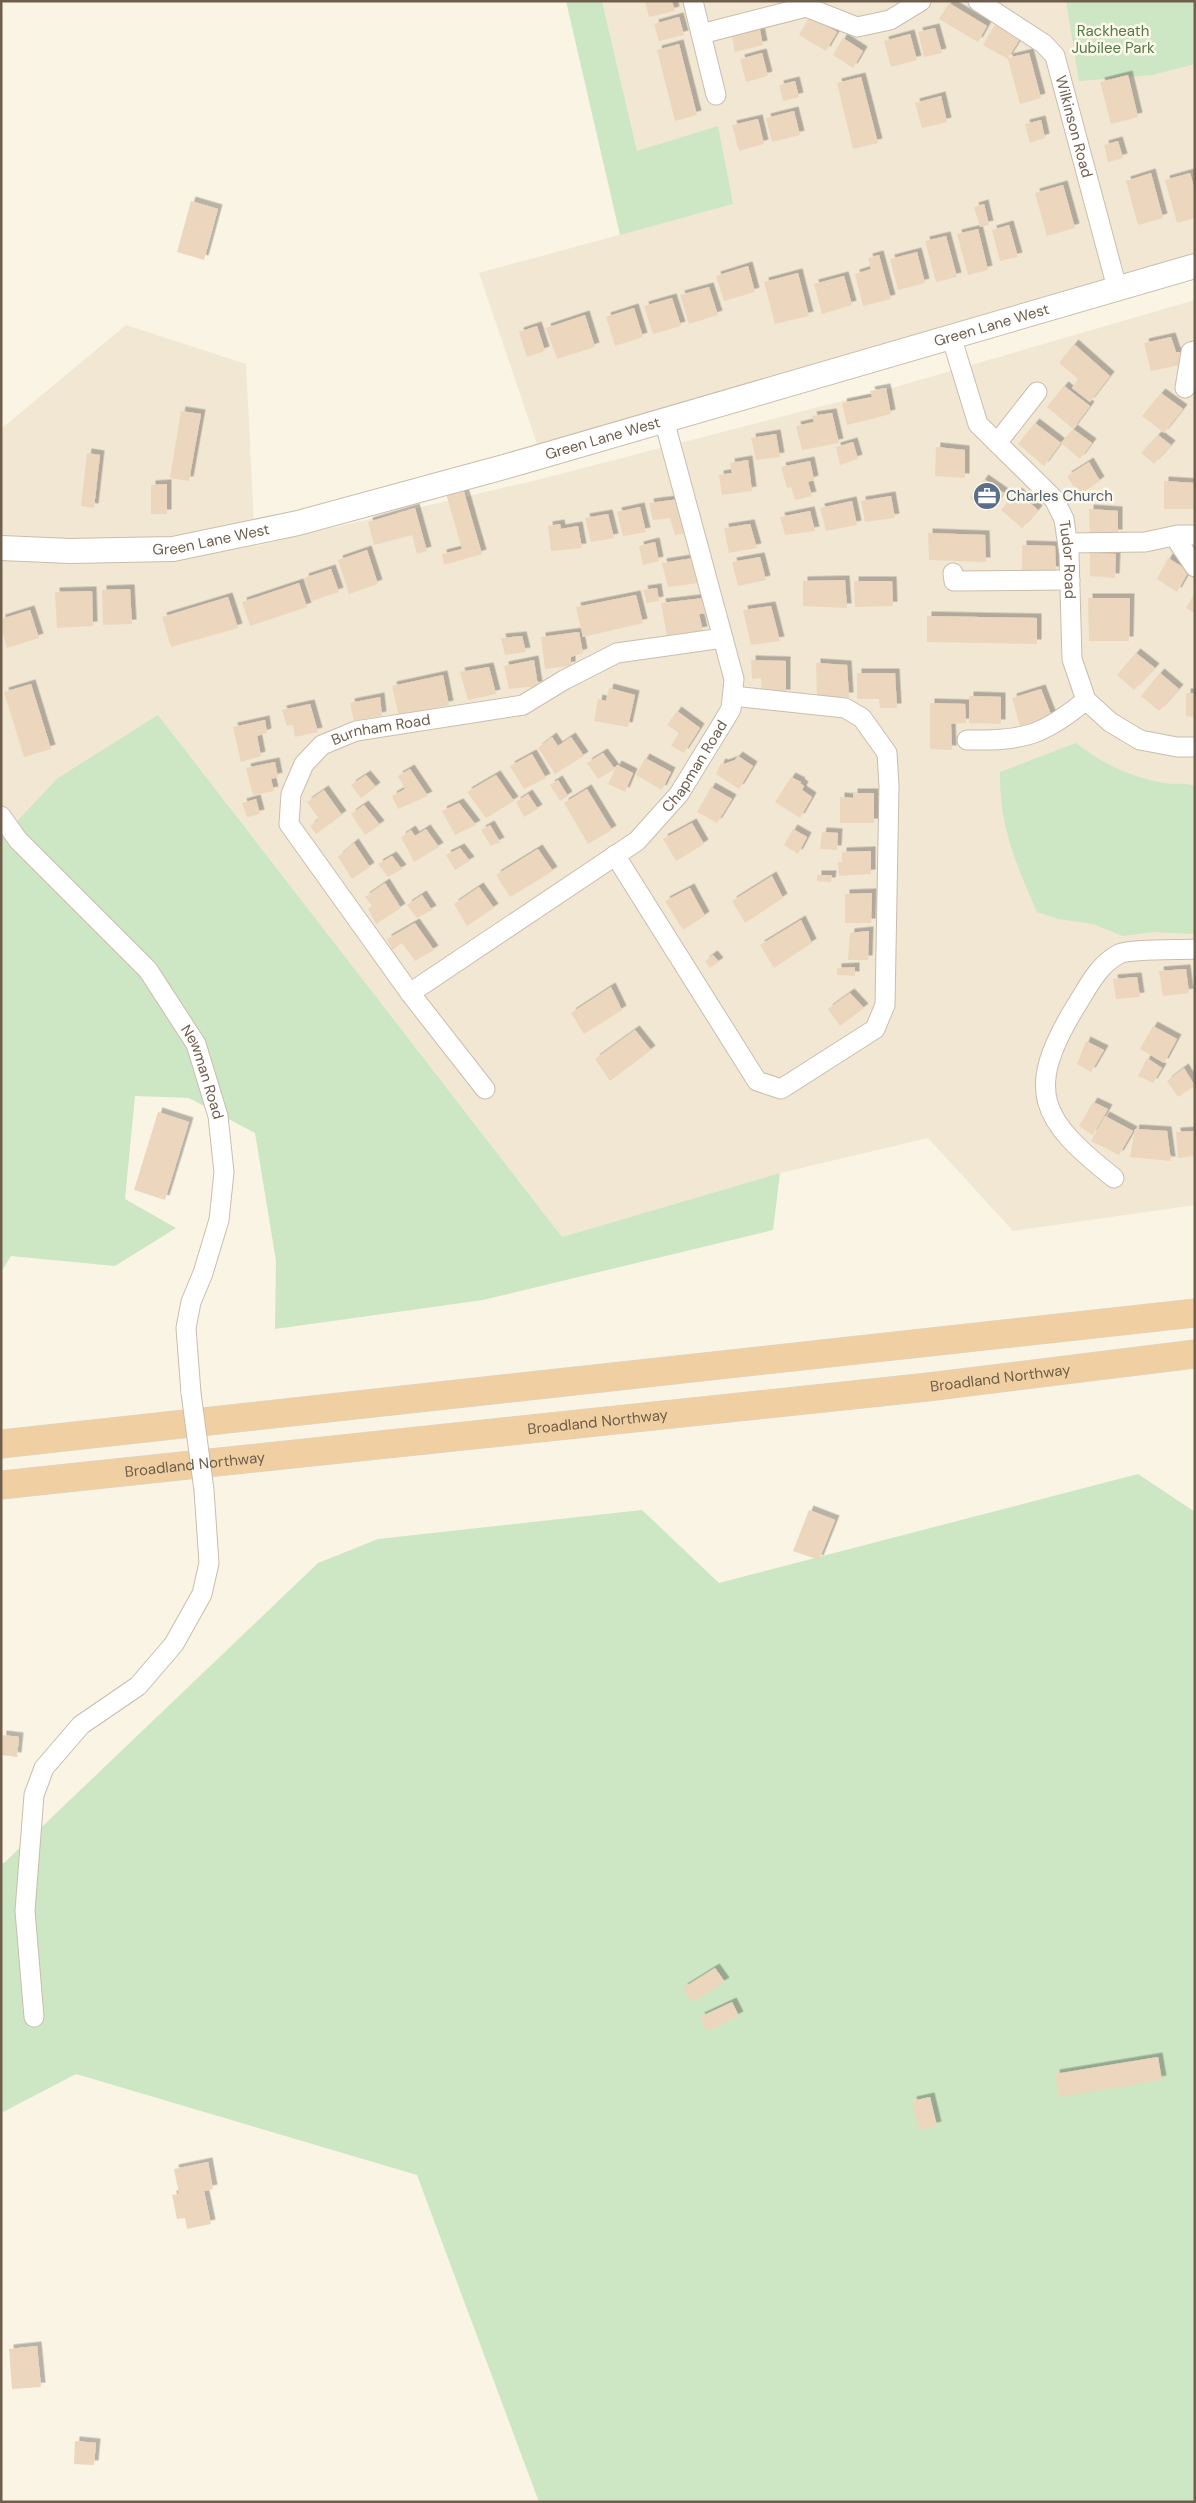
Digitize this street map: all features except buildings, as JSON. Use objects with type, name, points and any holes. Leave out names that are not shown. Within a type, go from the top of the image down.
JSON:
[{"type":"highway","points":[[1,1444],[1195,1313]]},
{"type":"highway","name":"Broadland Northway","points":[[1,1485],[918,1388],[1195,1354]]},
{"type":"street","points":[[693,1],[716,95]]},
{"type":"street","points":[[701,34],[806,7],[857,27],[890,20],[920,1]]},
{"type":"street","name":"Wilkinson Road","points":[[978,1],[1044,44],[1055,56],[1117,288]]},
{"type":"street","name":"Green Lane West","points":[[1,548],[70,551],[173,549],[298,523],[511,465],[1195,266]]},
{"type":"street","name":"Tudor Road","points":[[951,336],[978,424],[1054,500],[1064,519],[1068,542],[1072,659],[1086,700],[1110,722],[1140,740],[1177,747],[1195,747]]},
{"type":"street","points":[[1185,388],[1191,352],[1195,351]]},
{"type":"street","points":[[997,443],[1037,392]]},
{"type":"street","name":"Chapman Road","points":[[410,993],[637,840],[679,794],[731,709],[734,679],[664,420]]},
{"type":"street","points":[[1068,542],[1145,542],[1174,536],[1195,535]]},
{"type":"street","points":[[1174,536],[1195,567]]},
{"type":"street","points":[[953,573],[954,581],[1070,580]]},
{"type":"street","name":"Burnham Road","points":[[485,1089],[410,993],[290,824],[291,794],[304,764],[322,745],[356,731],[523,705],[564,680],[617,652],[723,638]]},
{"type":"street","points":[[616,855],[757,1081],[781,1089],[875,1029],[885,1005],[890,786],[887,753],[862,718],[845,708],[733,696]]},
{"type":"street","points":[[967,740],[991,741],[1020,737],[1042,731],[1065,717],[1086,700]]},
{"type":"street","name":"Newman Road","points":[[1,816],[18,840],[148,970],[196,1044],[218,1116],[224,1172],[219,1220],[204,1273],[191,1302],[186,1328],[191,1393],[204,1490],[209,1563],[202,1594],[174,1644],[138,1686],[81,1725],[44,1768],[34,1795],[25,1911],[34,2017]]},
{"type":"street","points":[[1114,1178],[1080,1151],[1061,1129],[1049,1109],[1045,1081],[1048,1059],[1069,1017],[1098,970],[1120,953],[1195,949]]},
{"type":"shaded area","points":[[602,1],[1195,1],[1195,255],[537,444],[479,273],[733,204],[637,151]]},
{"type":"shaded area","points":[[1195,300],[1195,1205],[1013,1231],[928,1138],[780,1173],[562,1237],[158,715],[1,838],[1,429],[126,325],[246,364],[255,546],[541,479],[892,388]]},
{"type":"green space","points":[[566,1],[602,1],[637,151],[718,126],[733,204],[620,235]]},
{"type":"green space","name":"Rackheath Jubilee Park","points":[[1066,1],[1195,1],[1195,64],[1152,75],[1079,81]]},
{"type":"green space","points":[[158,715],[562,1237],[780,1173],[773,1230],[483,1300],[275,1329],[276,1261],[255,1133],[189,1098],[135,1096],[125,1199],[176,1228],[115,1266],[11,1256],[1,1272],[1,838],[58,778]]},
{"type":"green space","points":[[1076,743],[1096,757],[1128,773],[1164,783],[1195,786],[1194,934],[1154,932],[1123,936],[1093,924],[1058,919],[1037,912],[1010,844],[1002,809],[1000,772]]},
{"type":"green space","points":[[1138,1474],[1195,1512],[1195,2502],[539,2502],[417,2175],[76,2074],[1,2113],[1,1863],[4,1863],[318,1563],[378,1539],[642,1510],[719,1583]]},
{"type":"place","name":"Charles Church","points":[[987,496]]}]
